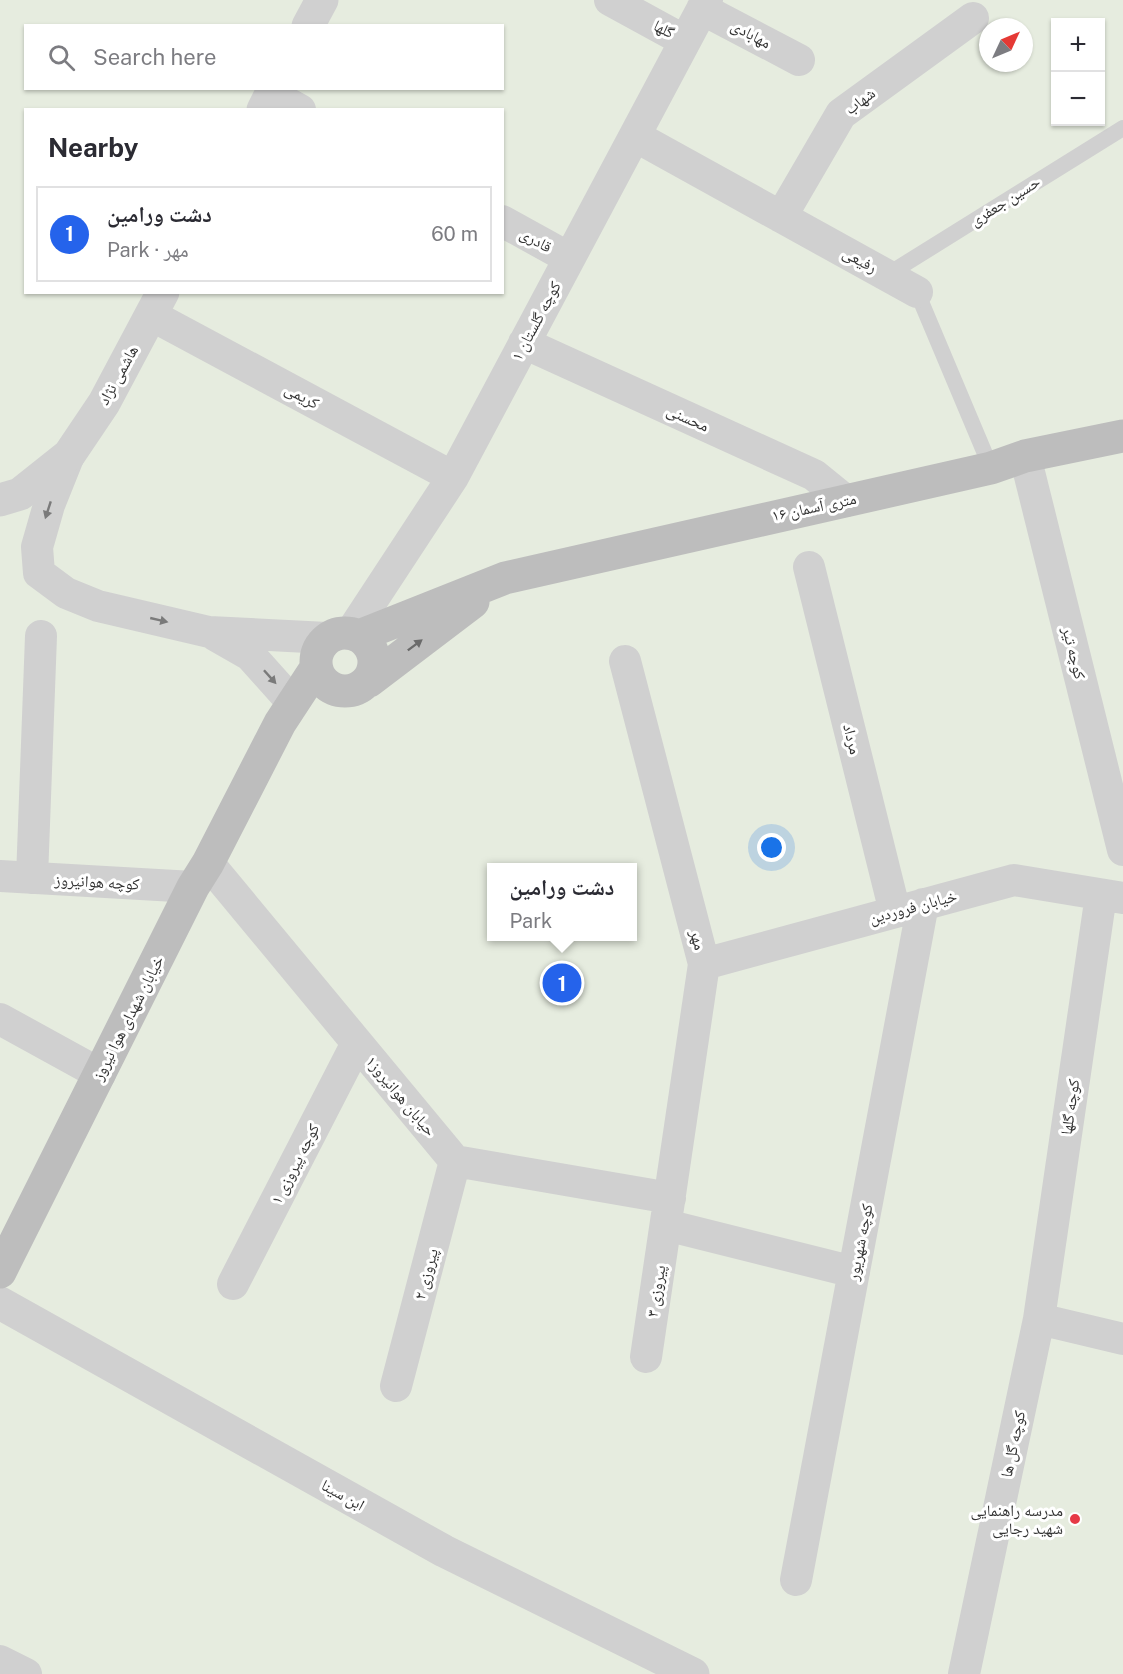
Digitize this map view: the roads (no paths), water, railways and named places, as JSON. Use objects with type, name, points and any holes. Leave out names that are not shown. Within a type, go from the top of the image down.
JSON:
[{"type":"main road","name":"۱۶ متری آسمان","points":[[338,644],[505,578],[991,468],[1025,456],[1123,436]]},
{"type":"main road","name":"۱۶ متری آسمان","points":[[354,686],[505,578]]},
{"type":"main road","points":[[338,644],[372,648],[375,664],[354,686],[324,682],[338,644]]},
{"type":"main road","name":"خیابان شهدای هوا نیروز","points":[[0,1272],[280,723],[338,644]]},
{"type":"main road","name":"خیابان شهدای هوا نیروز","points":[[258,766],[294,729],[354,686]]},
{"type":"street","points":[[309,24],[322,0]]},
{"type":"street","name":"گلها","points":[[610,0],[685,41]]},
{"type":"street","name":"کوچه گلستان ۱","points":[[338,644],[453,477],[705,4]]},
{"type":"street","name":"مهابادی","points":[[705,4],[799,60]]},
{"type":"street","name":"شهاب","points":[[782,216],[841,114],[973,18]]},
{"type":"street","points":[[269,97],[295,108]]},
{"type":"street","name":"رفیعی","points":[[635,136],[917,292]]},
{"type":"street","name":"قادری","points":[[504,222],[569,258]]},
{"type":"street","name":"هاشمی نژاد","points":[[0,500],[20,494],[69,455],[104,403],[157,304]]},
{"type":"street","name":"کریمی","points":[[157,304],[453,477]]},
{"type":"street","name":"محسنی","points":[[524,344],[814,475],[846,501]]},
{"type":"street","points":[[69,455],[49,505],[37,547],[39,573],[66,593],[98,606],[209,632],[338,644]]},
{"type":"street","name":"کوچه تیر","points":[[1025,456],[1123,850]]},
{"type":"street","name":"مرداد","points":[[809,567],[909,908]]},
{"type":"street","points":[[209,632],[250,655],[293,703]]},
{"type":"street","points":[[32,878],[41,636]]},
{"type":"street","name":"مهر","points":[[625,661],[704,964],[668,1212]]},
{"type":"street","name":"کوچه هوانیروز","points":[[0,876],[32,878],[201,875]]},
{"type":"street","name":"حیابان هوانیروز۱","points":[[201,875],[357,1043],[455,1161]]},
{"type":"street","name":"خیابان فروردین","points":[[704,964],[1014,880],[1112,896]]},
{"type":"street","name":"کوچه گلها","points":[[1039,1319],[1112,896]]},
{"type":"street","name":"کوچه شهریور","points":[[796,1580],[854,1272],[909,908]]},
{"type":"street","points":[[0,1019],[100,1074]]},
{"type":"street","name":"کوچه پیروزی ۱","points":[[233,1284],[357,1043]]},
{"type":"street","points":[[455,1161],[668,1212],[854,1272]]},
{"type":"street","name":"پیروزی ۲","points":[[396,1386],[455,1161]]},
{"type":"street","name":"پیروزی ۳","points":[[646,1358],[668,1212]]},
{"type":"street","name":"ابن سینا","points":[[0,1304],[444,1551],[693,1674]]},
{"type":"street","points":[[1039,1319],[1123,1339]]},
{"type":"street","name":"کوچه گل ها","points":[[964,1674],[1039,1319]]},
{"type":"street","points":[[0,1660],[26,1674]]},
{"type":"lane","name":"حسین جعفری","points":[[886,275],[1123,128]]},
{"type":"lane","name":"رفیعی","points":[[917,292],[991,468]]},
{"type":"place","name":"دشت ورامین","points":[[562,983]]},
{"type":"place","name":"مدرسه راهنمایی شهید رجایی","points":[[1075,1519]]}]
